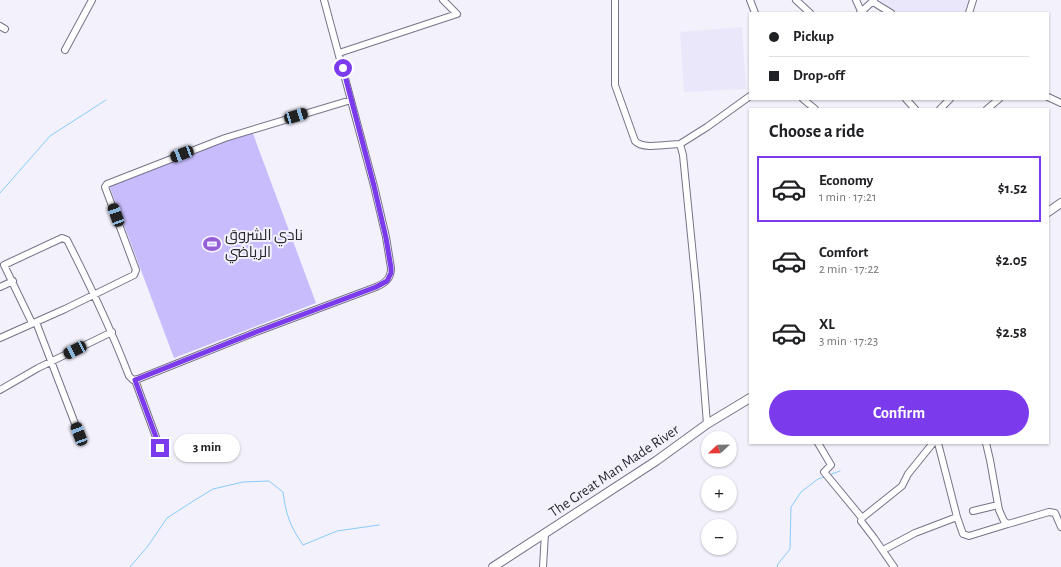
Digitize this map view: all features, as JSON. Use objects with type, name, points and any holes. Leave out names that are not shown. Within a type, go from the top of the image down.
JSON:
[{"type":"main road","points":[[1049,211],[1061,203]]},
{"type":"main road","name":"The Great Man Made River","points":[[494,567],[656,461],[707,424],[749,399]]},
{"type":"street","points":[[66,50],[92,0]]},
{"type":"street","points":[[135,380],[256,332],[376,287],[387,281],[391,273],[386,238],[352,100],[324,0]]},
{"type":"street","points":[[339,53],[457,14],[443,0]]},
{"type":"street","points":[[615,0],[615,85],[637,144],[644,146],[680,144],[707,127],[749,97]]},
{"type":"street","points":[[750,0],[755,12]]},
{"type":"street","points":[[796,0],[809,12]]},
{"type":"street","points":[[856,0],[860,12],[874,1],[890,12]]},
{"type":"street","points":[[969,12],[973,0]]},
{"type":"street","points":[[1049,97],[1061,103]]},
{"type":"street","points":[[0,338],[134,275],[136,270],[105,187],[107,184],[225,138],[352,100]]},
{"type":"street","points":[[804,100],[814,108]]},
{"type":"street","points":[[907,100],[915,108]]},
{"type":"street","points":[[941,108],[949,100]]},
{"type":"street","points":[[988,108],[998,100]]},
{"type":"street","points":[[680,144],[683,155],[697,296],[707,424]]},
{"type":"street","points":[[79,434],[34,322],[4,265],[59,239],[65,238],[95,294],[129,376],[132,380],[135,380],[160,448]]},
{"type":"street","points":[[0,287],[12,281]]},
{"type":"street","points":[[0,390],[51,362],[112,332]]},
{"type":"street","points":[[819,444],[831,465],[824,472],[862,518],[861,521],[894,567]]},
{"type":"street","points":[[862,518],[902,486],[908,474],[932,444]]},
{"type":"street","points":[[938,444],[957,517],[963,534],[969,536],[1049,512],[1055,513],[1061,527]]},
{"type":"street","points":[[986,444],[998,505],[1004,521],[1008,524]]},
{"type":"street","points":[[973,511],[998,505]]},
{"type":"street","points":[[885,549],[915,533],[957,517]]},
{"type":"street","points":[[543,567],[545,534]]},
{"type":"shaded area","points":[[881,0],[970,0],[967,12],[895,12],[879,2]]},
{"type":"shaded area","points":[[742,27],[746,89],[684,92],[680,32]]},
{"type":"shaded area","name":"نادي الشروق الرياضي","points":[[252,131],[316,303],[174,358],[109,185]]},
{"type":"waterway","points":[[0,193],[50,136],[106,100]]},
{"type":"waterway","points":[[829,475],[840,471]]},
{"type":"waterway","points":[[777,567],[790,549],[791,507],[801,492],[818,479],[824,477]]},
{"type":"waterway","points":[[130,567],[148,546],[167,518],[213,489],[243,482],[269,481],[283,492],[289,520],[303,545],[337,531],[379,525]]},
{"type":"place","name":"نادي الشروق الرياضي","points":[[212,244]]},
{"type":"route","points":[[160,448],[135,380],[256,332],[384,284],[389,278],[391,268],[386,238],[343,68]]}]
